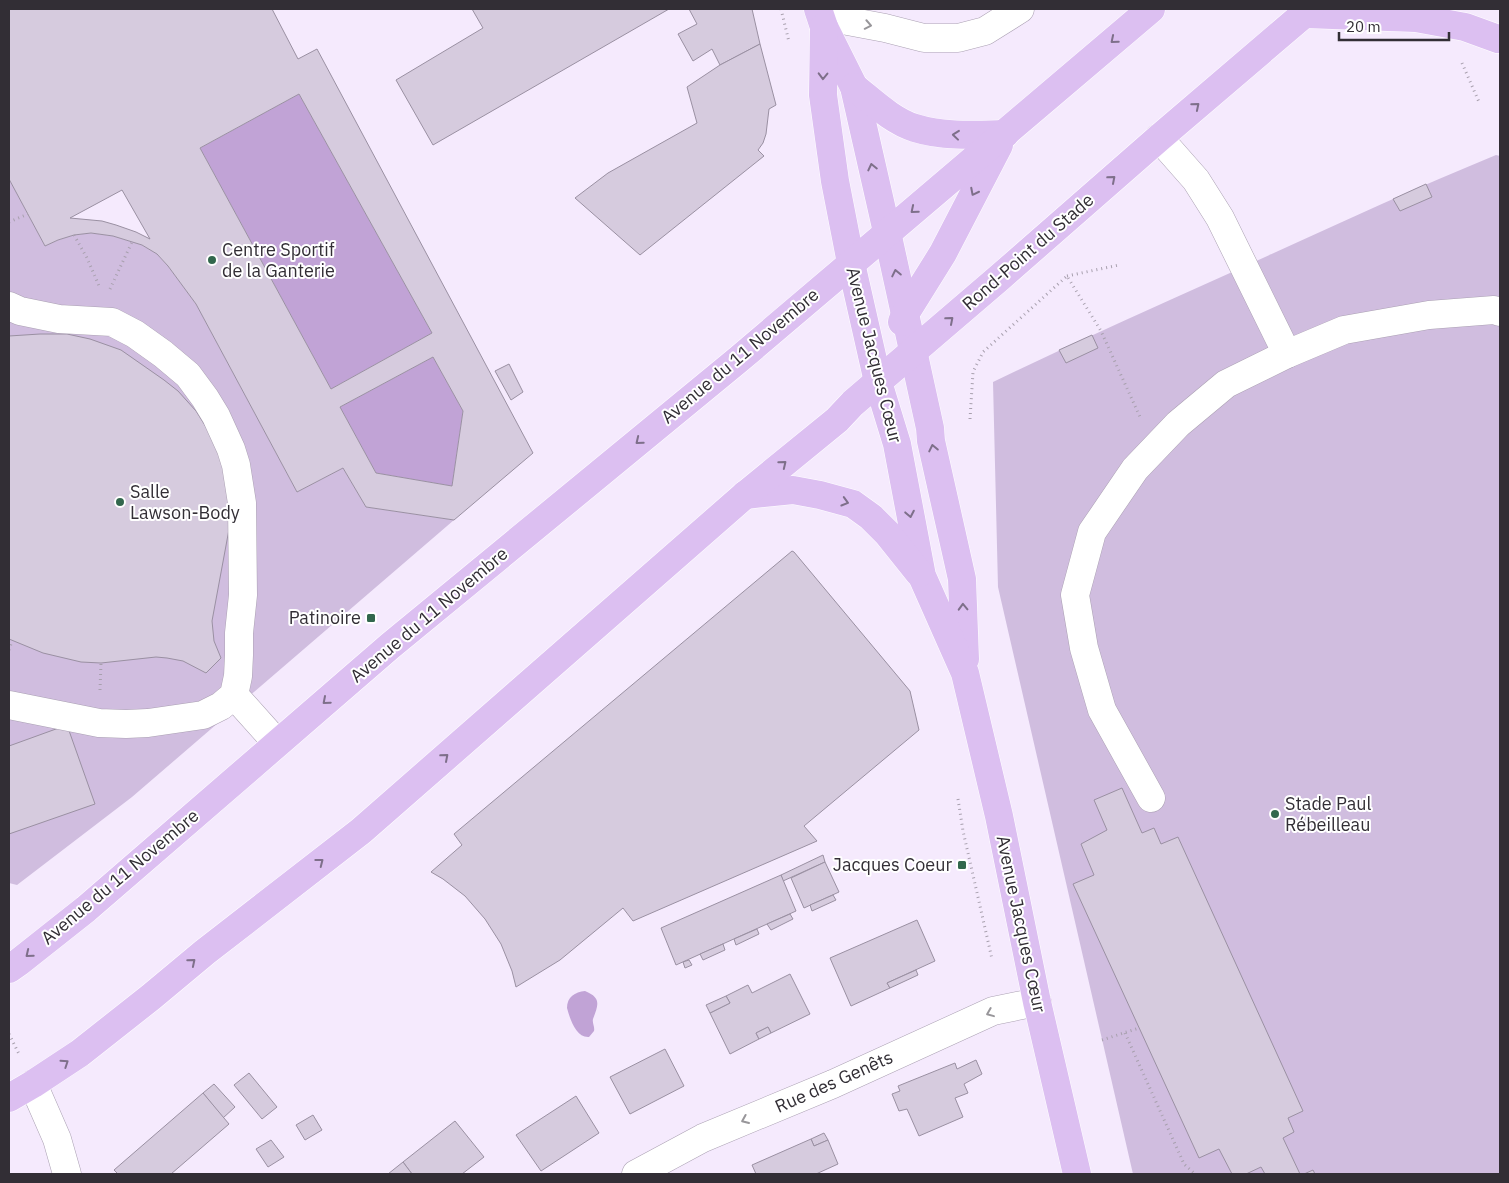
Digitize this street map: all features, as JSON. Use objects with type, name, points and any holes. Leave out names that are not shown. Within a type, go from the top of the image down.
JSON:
[{"type":"main road","points":[[850,263],[1151,9]]},
{"type":"main road","points":[[1474,9],[1499,40]]},
{"type":"main road","points":[[1308,11],[1416,18],[1466,27],[1499,40]]},
{"type":"main road","name":"Rond-Point du Stade","points":[[745,494],[837,420],[853,403],[1308,11]]},
{"type":"main road","name":"Avenue Jacques Cœur","points":[[821,17],[854,87],[887,232],[962,579],[966,673],[999,816],[1037,1002],[1077,1174]]},
{"type":"main road","name":"Avenue Jacques Cœur","points":[[821,17],[823,95],[850,263],[878,382],[897,444],[922,576],[966,673]]},
{"type":"main road","points":[[854,87],[894,117],[915,128],[961,136],[1005,134]]},
{"type":"main road","points":[[878,382],[905,314],[943,253],[1005,134]]},
{"type":"main road","name":"Avenue du 11 Novembre","points":[[9,969],[86,909],[398,640],[739,359],[850,263]]},
{"type":"main road","points":[[9,1098],[80,1053],[204,952],[360,831],[745,494],[793,490],[820,494],[853,504],[871,517],[887,533],[922,576]]},
{"type":"street","points":[[821,17],[885,28],[924,38],[958,38],[985,31],[1020,9]]},
{"type":"street","points":[[1159,138],[1196,180],[1220,218],[1287,354]]},
{"type":"street","points":[[9,306],[20,311],[60,319],[108,312],[188,375],[216,416],[236,465],[242,503],[243,595],[238,633],[238,676],[234,695],[221,706],[204,715],[126,724],[99,723],[9,705]]},
{"type":"street","points":[[1151,798],[1102,710],[1084,648],[1075,595],[1092,532],[1135,469],[1178,424],[1226,384],[1287,354],[1344,330],[1429,315],[1494,310],[1500,312]]},
{"type":"street","points":[[234,695],[277,743]]},
{"type":"street","name":"Rue des Genêts","points":[[636,1174],[704,1138],[832,1084],[993,1011],[1037,1002]]},
{"type":"street","points":[[33,1084],[57,1139],[67,1174]]},
{"type":"path","points":[[1459,57],[1479,102]]},
{"type":"path","points":[[9,222],[28,214]]},
{"type":"path","points":[[74,235],[94,273],[108,312]]},
{"type":"path","points":[[108,312],[132,242]]},
{"type":"path","points":[[970,420],[973,372],[983,352],[1067,276],[1119,265]]},
{"type":"path","points":[[1067,276],[1101,331],[1155,448]]},
{"type":"path","points":[[9,650],[12,641]]},
{"type":"path","points":[[100,692],[101,663]]},
{"type":"path","points":[[958,795],[963,831],[1003,1008]]},
{"type":"path","points":[[1102,1040],[1139,1028]]},
{"type":"path","points":[[1125,1033],[1184,1164],[1195,1174]]},
{"type":"shaded area","points":[[299,94],[432,333],[331,389],[200,148]]},
{"type":"shaded area","name":"Stade Paul Rébeilleau","points":[[1496,155],[1500,156],[1500,1174],[1133,1174],[998,587],[993,382],[1362,213]]},
{"type":"shaded area","points":[[9,179],[45,246],[74,235],[91,233],[113,236],[142,245],[157,254],[196,304],[297,492],[343,468],[366,507],[454,520],[132,797],[17,885],[9,883]]},
{"type":"shaded area","points":[[433,357],[463,411],[452,486],[376,473],[340,407]]},
{"type":"shaded area","points":[[585,991],[594,996],[597,1002],[593,1020],[594,1031],[589,1037],[577,1031],[567,1008],[568,1001],[572,996]]},
{"type":"building","name":"Centre Sportif de la Ganterie","points":[[9,9],[272,9],[298,59],[317,49],[533,453],[454,520],[366,507],[343,468],[297,492],[196,304],[157,254],[142,245],[113,236],[91,233],[74,235],[45,246],[9,179]],"holes":[[[299,94],[432,333],[331,389],[200,148]],[[122,190],[150,239],[136,232],[102,221],[70,218]],[[433,357],[463,411],[452,486],[376,473],[340,407]]]},
{"type":"building","points":[[472,9],[669,9],[433,145],[396,80],[483,28]]},
{"type":"building","points":[[689,9],[752,9],[760,44],[720,65],[712,49],[693,61],[678,34],[697,24]]},
{"type":"building","points":[[760,44],[776,105],[769,109],[766,134],[758,150],[764,156],[640,255],[575,198],[608,173],[697,123],[687,87],[720,65]]},
{"type":"building","points":[[1426,184],[1432,197],[1400,211],[1393,199]]},
{"type":"building","name":"Salle Lawson-Body","points":[[67,334],[90,339],[121,350],[178,391],[196,411],[211,435],[226,472],[230,524],[212,621],[214,641],[221,658],[206,673],[183,661],[156,657],[101,663],[81,662],[43,653],[9,639],[9,336]]},
{"type":"building","points":[[1092,335],[1098,348],[1066,363],[1059,350]]},
{"type":"building","points":[[509,364],[523,392],[511,400],[495,371]]},
{"type":"building","points":[[792,551],[910,691],[919,730],[804,826],[817,841],[633,921],[623,908],[560,960],[516,987],[501,944],[485,919],[465,896],[431,872],[462,845],[454,834]]},
{"type":"building","points":[[67,725],[95,804],[9,834],[9,746]]},
{"type":"building","points":[[1122,788],[1142,833],[1154,828],[1161,844],[1178,837],[1303,1111],[1288,1118],[1294,1132],[1283,1138],[1300,1174],[1265,1174],[1261,1167],[1246,1174],[1232,1174],[1219,1149],[1199,1158],[1073,884],[1094,875],[1081,844],[1107,830],[1094,800]]},
{"type":"building","points":[[823,855],[825,862],[783,881],[781,875]]},
{"type":"building","points":[[825,862],[839,892],[804,908],[791,878]]},
{"type":"building","points":[[781,875],[796,911],[676,965],[661,928]]},
{"type":"building","points":[[833,895],[836,900],[812,911],[810,905]]},
{"type":"building","points":[[790,914],[793,919],[771,930],[767,924]]},
{"type":"building","points":[[917,920],[935,961],[887,983],[890,988],[851,1006],[830,958]]},
{"type":"building","points":[[757,929],[759,934],[736,945],[734,939]]},
{"type":"building","points":[[723,944],[725,950],[703,960],[700,954]]},
{"type":"building","points":[[689,960],[692,965],[685,968],[683,962]]},
{"type":"building","points":[[916,970],[918,975],[890,988],[887,983]]},
{"type":"building","points":[[790,974],[810,1014],[771,1033],[768,1027],[756,1033],[759,1039],[730,1054],[710,1013],[730,1003],[726,996],[748,985],[752,993]]},
{"type":"building","points":[[726,996],[730,1003],[710,1013],[706,1005]]},
{"type":"building","points":[[768,1027],[771,1033],[759,1039],[756,1033]]},
{"type":"building","points":[[665,1049],[684,1086],[630,1114],[610,1077]]},
{"type":"building","points":[[976,1060],[982,1074],[964,1084],[968,1093],[955,1098],[963,1117],[919,1136],[907,1109],[899,1111],[892,1094],[900,1091],[898,1086],[955,1063],[957,1069]]},
{"type":"building","points":[[249,1073],[277,1107],[262,1119],[234,1085]]},
{"type":"building","points":[[214,1084],[235,1107],[223,1118],[203,1093]]},
{"type":"building","points":[[203,1093],[229,1124],[171,1174],[118,1174],[114,1170]]},
{"type":"building","points":[[576,1096],[599,1133],[541,1171],[516,1135]]},
{"type":"building","points":[[313,1115],[322,1130],[305,1140],[296,1125]]},
{"type":"building","points":[[455,1121],[484,1157],[462,1174],[412,1174],[403,1162]]},
{"type":"building","points":[[824,1133],[828,1140],[814,1146],[811,1139]]},
{"type":"building","points":[[811,1139],[814,1146],[828,1140],[838,1164],[816,1174],[756,1174],[752,1165]]},
{"type":"building","points":[[271,1140],[284,1157],[268,1167],[256,1149]]},
{"type":"building","points":[[403,1162],[412,1174],[388,1174]]},
{"type":"building","points":[[1313,1170],[1315,1174],[1304,1174]]},
{"type":"place","name":"Centre Sportif de la Ganterie","points":[[212,260]]},
{"type":"place","name":"Salle Lawson-Body","points":[[120,502]]},
{"type":"place","name":"Patinoire","points":[[371,618]]},
{"type":"place","name":"Stade Paul Rébeilleau","points":[[1275,814]]},
{"type":"place","name":"Jacques Coeur","points":[[962,865]]}]
